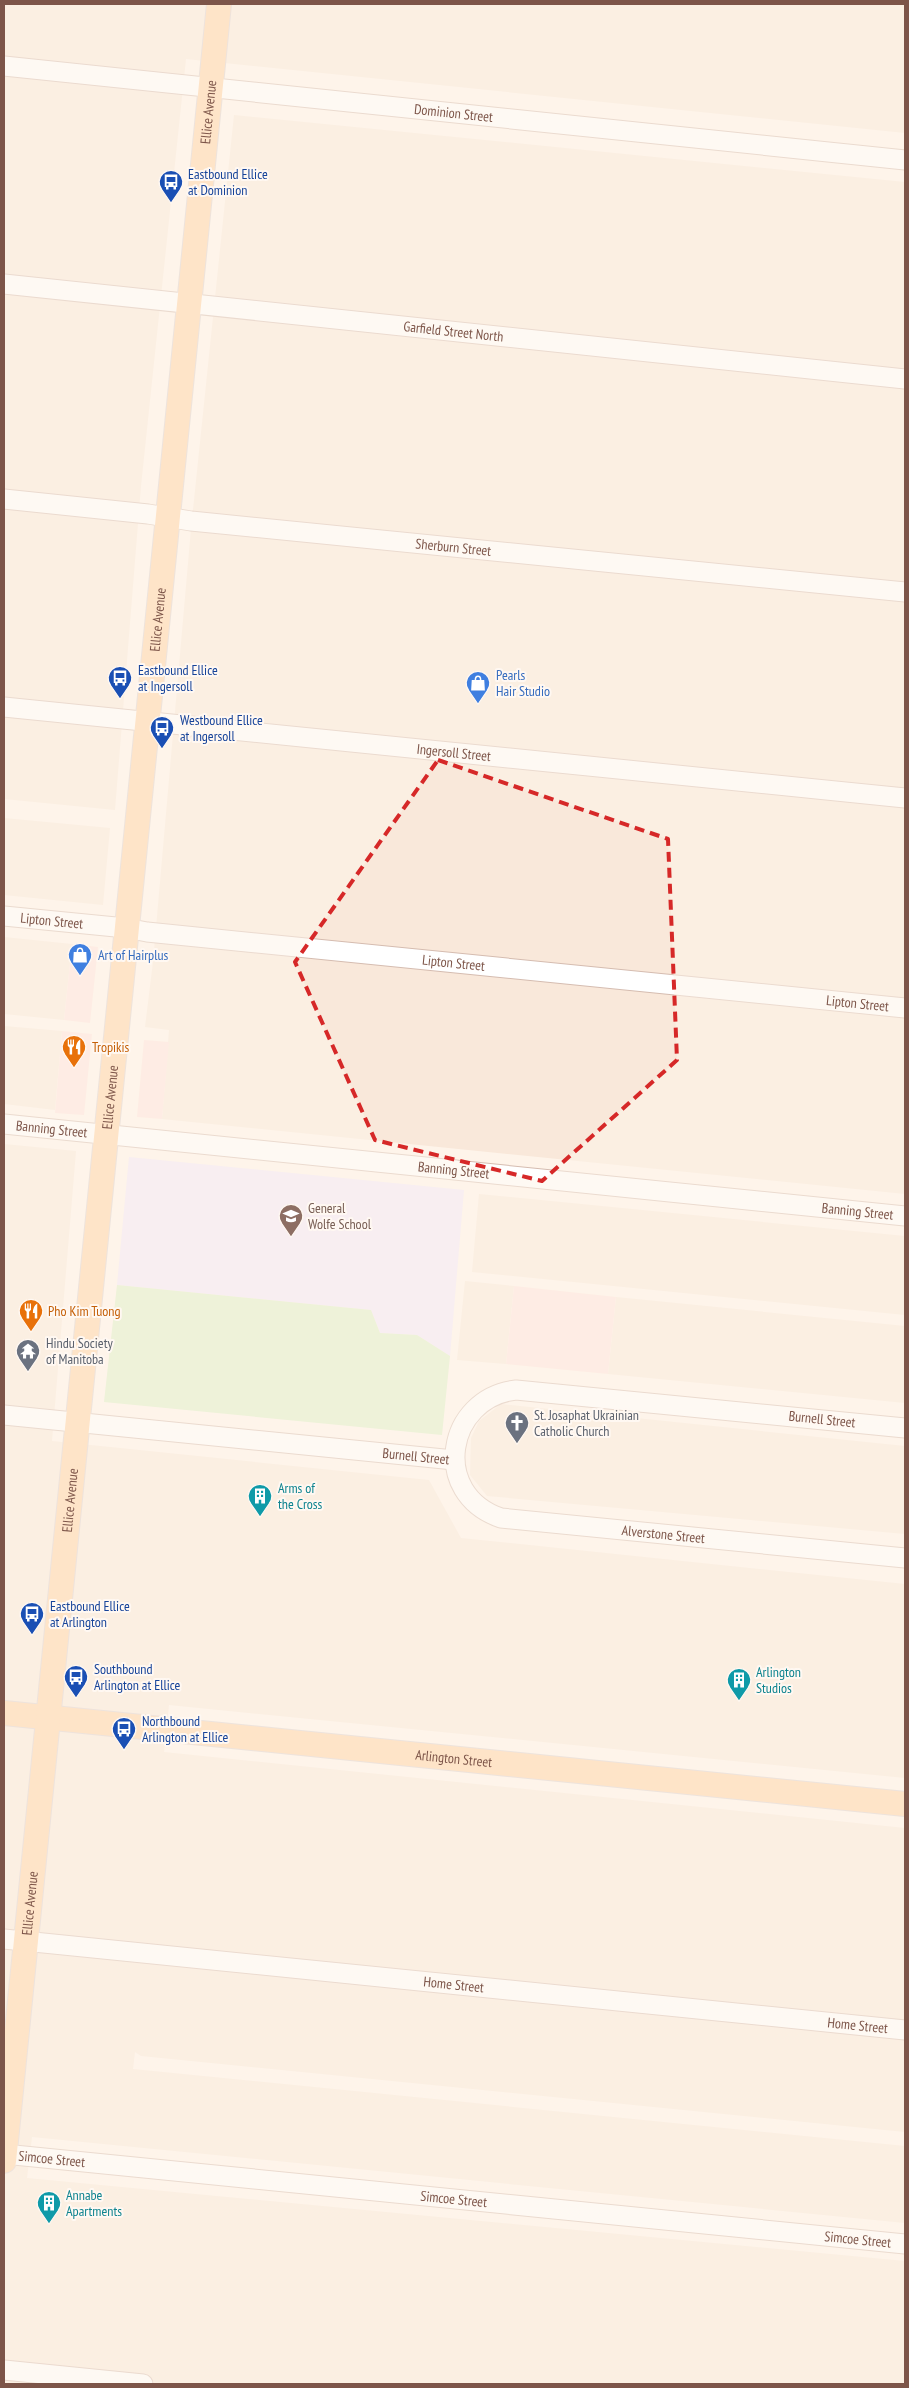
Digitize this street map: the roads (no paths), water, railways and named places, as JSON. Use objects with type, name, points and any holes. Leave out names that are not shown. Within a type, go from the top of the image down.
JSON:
[{"type":"main road","name":"Ellice Avenue","points":[[4,2161],[15,1940],[47,1718],[219,4]]},
{"type":"main road","name":"Arlington Street","points":[[4,1713],[905,1804]]},
{"type":"street","name":"Dominion Street","points":[[4,66],[905,160]]},
{"type":"street","name":"Garfield Street North","points":[[4,284],[905,379]]},
{"type":"street","name":"Sherburn Street","points":[[4,499],[905,592]]},
{"type":"street","name":"Ingersoll Street","points":[[4,707],[905,798]]},
{"type":"street","name":"Lipton Street","points":[[4,916],[905,1008]]},
{"type":"street","name":"Banning Street","points":[[4,1124],[905,1216]]},
{"type":"street","name":"Burnell Street","points":[[4,1415],[454,1460],[461,1431],[473,1410],[482,1401],[495,1394],[516,1390],[905,1428]]},
{"type":"street","name":"Alverstone Street","points":[[454,1460],[458,1480],[468,1497],[483,1510],[501,1518],[905,1558]]},
{"type":"street","name":"Home Street","points":[[15,1940],[905,2030]]},
{"type":"street","name":"Simcoe Street","points":[[4,2154],[905,2244]]},
{"type":"street","points":[[4,2370],[143,2384]]},
{"type":"place","name":"Eastbound Ellice at Dominion","points":[[171,203]]},
{"type":"place","name":"Eastbound Ellice at Ingersoll","points":[[120,699]]},
{"type":"place","name":"Pearls Hair Studio","points":[[478,704]]},
{"type":"place","name":"Westbound Ellice at Ingersoll","points":[[162,749]]},
{"type":"place","name":"Art of Hairplus","points":[[80,976]]},
{"type":"place","name":"Tropikis","points":[[74,1068]]},
{"type":"place","name":"General Wolfe School","points":[[291,1237]]},
{"type":"place","name":"Pho Kim Tuong","points":[[31,1332]]},
{"type":"place","name":"Hindu Society of Manitoba","points":[[28,1372]]},
{"type":"place","name":"St. Josaphat Ukrainian Catholic Church","points":[[517,1444]]},
{"type":"place","name":"Arms of the Cross","points":[[260,1517]]},
{"type":"place","name":"Eastbound Ellice at Arlington","points":[[32,1635]]},
{"type":"place","name":"Southbound Arlington at Ellice","points":[[76,1698]]},
{"type":"place","name":"Arlington Studios","points":[[739,1701]]},
{"type":"place","name":"Northbound Arlington at Ellice","points":[[124,1750]]},
{"type":"place","name":"Annabe Apartments","points":[[49,2224]]}]
